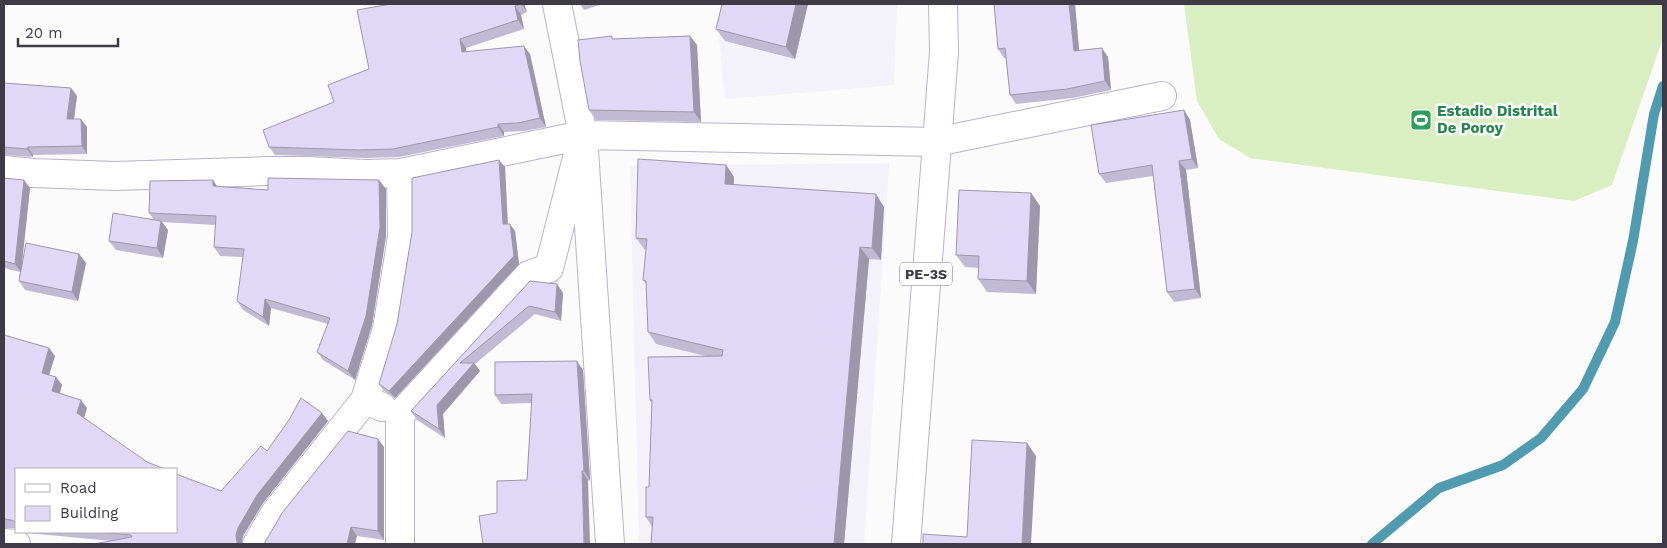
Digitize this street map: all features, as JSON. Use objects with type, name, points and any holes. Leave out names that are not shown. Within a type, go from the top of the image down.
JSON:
[{"type":"main road","points":[[557,4],[583,135],[610,544]]},
{"type":"main road","name":"PE-3S","points":[[906,544],[944,52],[943,4]]},
{"type":"main road","points":[[4,170],[115,176],[287,171],[365,174],[401,173],[583,135],[936,142],[1162,96]]},
{"type":"main road","points":[[400,544],[400,415],[529,275],[548,268],[583,135]]},
{"type":"main road","points":[[256,544],[274,513],[365,400],[387,329],[402,237],[401,173]]},
{"type":"main road","points":[[365,400],[400,415]]},
{"type":"main road","points":[[4,543],[16,544]]},
{"type":"shaded area","points":[[726,4],[897,4],[894,85],[725,99],[719,38]]},
{"type":"shaded area","points":[[889,163],[864,544],[639,544],[630,166]]},
{"type":"green space","name":"Estadio Distrital De Poroy","points":[[1184,4],[1663,4],[1663,38],[1612,185],[1574,201],[1250,158],[1219,139],[1197,101]]},
{"type":"building","points":[[391,4],[521,4],[515,6],[518,20],[460,39],[462,52],[524,46],[540,118],[518,123],[498,124],[498,127],[393,149],[359,150],[269,147],[263,130],[334,102],[328,85],[369,69],[357,10]]},
{"type":"building","points":[[722,4],[796,4],[786,47],[716,29]]},
{"type":"building","points":[[994,4],[1069,4],[1074,51],[1102,48],[1105,81],[1067,89],[1010,95],[1005,48],[998,49]]},
{"type":"building","points":[[612,36],[612,39],[690,36],[694,112],[589,110],[578,40]]},
{"type":"building","points":[[4,83],[71,88],[67,119],[81,119],[82,146],[28,147],[27,149],[4,147]]},
{"type":"building","points":[[1184,110],[1192,159],[1179,161],[1195,289],[1167,292],[1152,165],[1099,174],[1091,125]]},
{"type":"building","points":[[638,159],[726,165],[725,184],[876,194],[872,248],[860,247],[834,544],[651,544],[653,517],[646,517],[646,487],[649,487],[652,400],[650,400],[648,357],[722,356],[723,350],[648,332],[646,281],[643,280],[647,239],[636,238]]},
{"type":"building","points":[[499,160],[503,224],[510,224],[514,256],[389,391],[379,384],[397,324],[412,232],[412,178]]},
{"type":"building","points":[[4,178],[24,180],[15,264],[4,261]]},
{"type":"building","points":[[268,178],[379,180],[380,227],[366,316],[348,371],[317,352],[330,318],[265,299],[263,317],[237,301],[244,249],[214,247],[216,216],[149,213],[150,181],[213,180],[213,186],[268,190]]},
{"type":"building","points":[[959,190],[1031,193],[1027,281],[978,279],[979,256],[956,255]]},
{"type":"building","points":[[113,213],[161,221],[157,248],[109,241]]},
{"type":"building","points":[[26,243],[79,254],[72,292],[19,281]]},
{"type":"building","points":[[530,281],[557,284],[555,312],[529,306],[460,363],[474,363],[437,405],[439,429],[411,411]]},
{"type":"building","points":[[4,335],[49,348],[42,373],[56,377],[52,391],[81,400],[77,413],[147,462],[162,468],[15,468],[15,522],[4,519]]},
{"type":"building","points":[[577,361],[584,471],[582,471],[584,544],[483,544],[479,516],[497,513],[497,481],[527,480],[532,394],[495,395],[495,362]]},
{"type":"building","points":[[301,398],[322,413],[257,495],[238,528],[236,535],[237,543],[239,544],[94,544],[132,537],[131,535],[109,533],[178,533],[178,475],[221,491],[261,446],[267,451],[289,420]]},
{"type":"building","points":[[348,431],[378,439],[378,531],[351,527],[347,544],[264,544],[282,513]]},
{"type":"building","points":[[972,440],[1027,443],[1022,544],[923,544],[923,534],[967,537]]},
{"type":"waterway","points":[[1372,544],[1439,488],[1503,465],[1541,438],[1583,389],[1615,322],[1633,241],[1654,114],[1663,86]]},
{"type":"place","name":"Estadio Distrital De Poroy","points":[[1421,120]]}]
